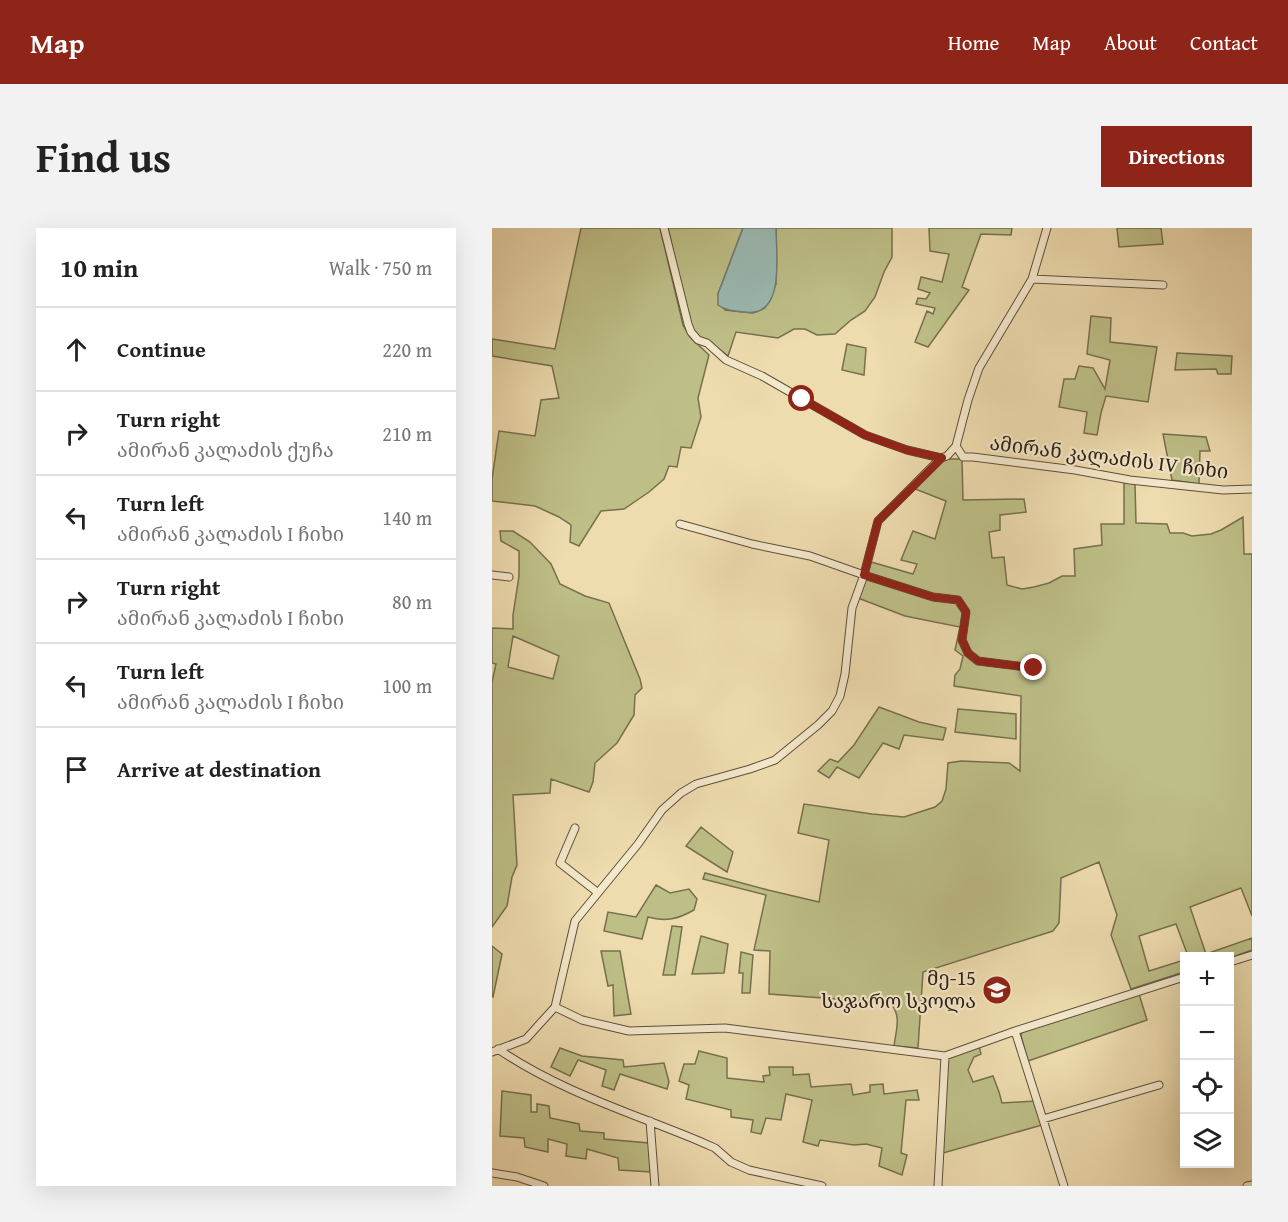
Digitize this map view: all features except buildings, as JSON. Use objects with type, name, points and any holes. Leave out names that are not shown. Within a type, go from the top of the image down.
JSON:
[{"type":"street","name":"ამირან კალაძის IV ჩიხი","points":[[664,228],[691,332],[726,360],[762,376],[865,435],[907,450],[944,457],[963,457],[1075,470],[1130,480],[1223,490],[1252,489]]},
{"type":"street","points":[[495,1051],[526,1039],[555,1007],[575,921],[638,844],[662,810],[681,793],[696,784],[775,760],[832,711],[840,696],[845,674],[852,608],[864,575],[878,521],[956,446],[979,368],[1032,279],[1047,228]]},
{"type":"street","points":[[1032,279],[1163,285]]},
{"type":"street","name":"ამირან კალაძის IV ჩიხი","points":[[956,446],[963,457]]},
{"type":"street","points":[[681,524],[752,544],[810,556],[933,597],[958,600],[966,612],[962,640],[968,653],[978,661],[1034,668]]},
{"type":"street","points":[[492,575],[509,577]]},
{"type":"street","points":[[575,828],[560,863],[597,892]]},
{"type":"street","points":[[1234,961],[1252,955]]},
{"type":"street","points":[[555,1007],[582,1020],[629,1030],[725,1028],[945,1056],[1015,1031],[1180,979]]},
{"type":"street","points":[[1015,1031],[1064,1186]]},
{"type":"street","points":[[495,1051],[573,1090],[714,1148],[731,1162],[749,1170],[822,1186]]},
{"type":"street","points":[[938,1186],[945,1056]]},
{"type":"street","points":[[1043,1119],[1159,1085]]},
{"type":"street","points":[[650,1121],[656,1186]]},
{"type":"street","points":[[492,1173],[518,1177],[544,1186]]},
{"type":"street","points":[[1247,1186],[1252,1185]]},
{"type":"green space","points":[[581,228],[660,228],[683,325],[690,337],[709,355],[698,398],[701,417],[691,448],[681,447],[677,467],[669,466],[664,479],[649,492],[624,509],[601,511],[579,546],[570,542],[571,525],[559,517],[535,506],[492,501],[492,479],[499,431],[535,436],[541,400],[559,398],[552,366],[492,356],[492,339],[555,349]]},
{"type":"green space","points":[[668,228],[743,228],[718,294],[725,310],[753,313],[765,308],[776,284],[776,228],[892,228],[892,257],[875,297],[865,311],[835,334],[817,335],[805,329],[794,329],[778,338],[736,332],[728,356],[710,342],[698,338],[694,333]]},
{"type":"green space","points":[[929,228],[1012,228],[1011,235],[981,234],[962,287],[969,290],[928,347],[915,342],[927,311],[933,314],[935,308],[916,304],[918,298],[926,299],[930,293],[918,289],[921,277],[942,282],[949,254],[930,251]]},
{"type":"green space","points":[[1117,228],[1161,228],[1163,244],[1119,247]]},
{"type":"green space","points":[[1091,316],[1111,318],[1110,342],[1157,347],[1148,402],[1106,396],[1097,435],[1084,433],[1087,412],[1059,407],[1064,379],[1075,379],[1079,366],[1093,368],[1105,389],[1110,360],[1087,354]]},
{"type":"green space","points":[[847,344],[866,348],[864,375],[842,370]]},
{"type":"green space","points":[[1177,353],[1232,356],[1231,374],[1218,374],[1216,369],[1175,370]]},
{"type":"green space","points":[[1163,434],[1206,437],[1210,451],[1200,451],[1199,484],[1172,480]]},
{"type":"green space","points":[[946,459],[962,459],[963,500],[1024,499],[1026,512],[1000,515],[1000,530],[989,532],[992,558],[1004,557],[1007,585],[1022,589],[1049,583],[1062,576],[1075,576],[1074,549],[1102,545],[1101,524],[1124,524],[1124,482],[1135,483],[1136,523],[1167,524],[1170,533],[1192,536],[1211,534],[1243,517],[1244,554],[1252,554],[1252,916],[1241,888],[1190,907],[1205,952],[1186,952],[1176,924],[1139,936],[1149,971],[1180,961],[1180,973],[1131,989],[1111,935],[1117,915],[1099,862],[1061,878],[1059,923],[1053,931],[923,972],[918,1048],[894,1046],[897,1018],[890,1003],[769,994],[770,951],[754,950],[766,895],[703,879],[705,873],[819,902],[829,840],[798,833],[804,804],[904,817],[935,807],[942,801],[946,789],[948,763],[961,761],[1009,763],[1020,771],[1021,696],[954,686],[955,675],[960,669],[963,656],[955,650],[960,627],[905,616],[858,598],[871,562],[913,574],[917,564],[901,560],[913,531],[935,539],[946,501],[915,489],[936,466]]},
{"type":"green space","points":[[500,531],[513,531],[530,542],[551,564],[560,584],[585,596],[609,603],[642,688],[635,695],[634,715],[617,743],[595,763],[593,782],[589,792],[551,779],[550,793],[513,795],[517,865],[512,877],[507,906],[492,927],[492,682],[496,664],[492,663],[492,628],[513,629],[519,576],[519,551],[501,541]],"holes":[[[513,636],[559,656],[553,679],[508,667]]]},
{"type":"green space","points":[[879,707],[919,722],[946,728],[943,740],[904,735],[899,749],[883,743],[859,778],[837,767],[829,778],[818,771],[830,759],[838,762],[854,745]]},
{"type":"green space","points":[[958,709],[1016,714],[1016,739],[955,732]]},
{"type":"green space","points":[[701,827],[733,852],[727,872],[686,846]]},
{"type":"green space","points":[[656,885],[670,893],[689,889],[697,899],[694,910],[672,919],[648,917],[642,939],[604,931],[608,912],[636,917]]},
{"type":"green space","points":[[672,926],[682,927],[675,975],[663,975]]},
{"type":"green space","points":[[701,936],[728,944],[724,973],[692,974]]},
{"type":"green space","points":[[1252,938],[1252,950],[1234,957],[1234,952],[1212,952]]},
{"type":"green space","points":[[492,946],[502,954],[493,997],[492,997]]},
{"type":"green space","points":[[601,951],[620,951],[631,1014],[614,1016],[613,985],[608,986]]},
{"type":"green space","points":[[741,952],[753,955],[750,993],[742,993],[743,973],[739,973]]},
{"type":"green space","points":[[1139,994],[1147,1020],[1028,1061],[1022,1032]]},
{"type":"green space","points":[[979,1046],[981,1054],[974,1057],[968,1070],[973,1082],[993,1076],[1002,1103],[1035,1101],[1042,1125],[943,1153],[947,1057]]},
{"type":"green space","points":[[560,1048],[582,1056],[623,1060],[624,1067],[664,1063],[669,1082],[667,1089],[620,1074],[614,1090],[602,1086],[606,1070],[578,1060],[570,1076],[551,1067]]},
{"type":"green space","points":[[699,1051],[727,1058],[727,1078],[764,1082],[763,1076],[770,1075],[769,1067],[793,1067],[793,1075],[809,1074],[811,1087],[851,1084],[853,1095],[870,1092],[870,1085],[883,1084],[884,1094],[917,1090],[919,1100],[906,1100],[901,1153],[907,1155],[902,1175],[879,1166],[882,1148],[866,1144],[854,1145],[820,1140],[818,1146],[803,1142],[812,1100],[786,1094],[781,1120],[766,1118],[761,1134],[751,1132],[753,1120],[731,1117],[731,1110],[686,1099],[689,1085],[679,1081],[684,1064],[695,1064]]},
{"type":"green space","points":[[502,1091],[531,1095],[531,1112],[537,1112],[537,1104],[549,1106],[550,1118],[579,1124],[580,1131],[604,1133],[604,1139],[649,1143],[651,1172],[619,1170],[618,1158],[587,1149],[586,1159],[566,1156],[567,1144],[548,1139],[548,1152],[525,1147],[524,1138],[500,1136]]},
{"type":"water","points":[[743,228],[776,228],[776,282],[773,295],[767,305],[758,311],[734,311],[718,305],[718,294]]},
{"type":"place","name":"მე-15 საჯარო სკოლა","points":[[997,990]]},
{"type":"route","points":[[802,399],[865,435],[907,450],[942,458],[878,521],[864,575],[933,597],[958,600],[966,612],[962,640],[968,653],[978,661],[1034,668]]}]
